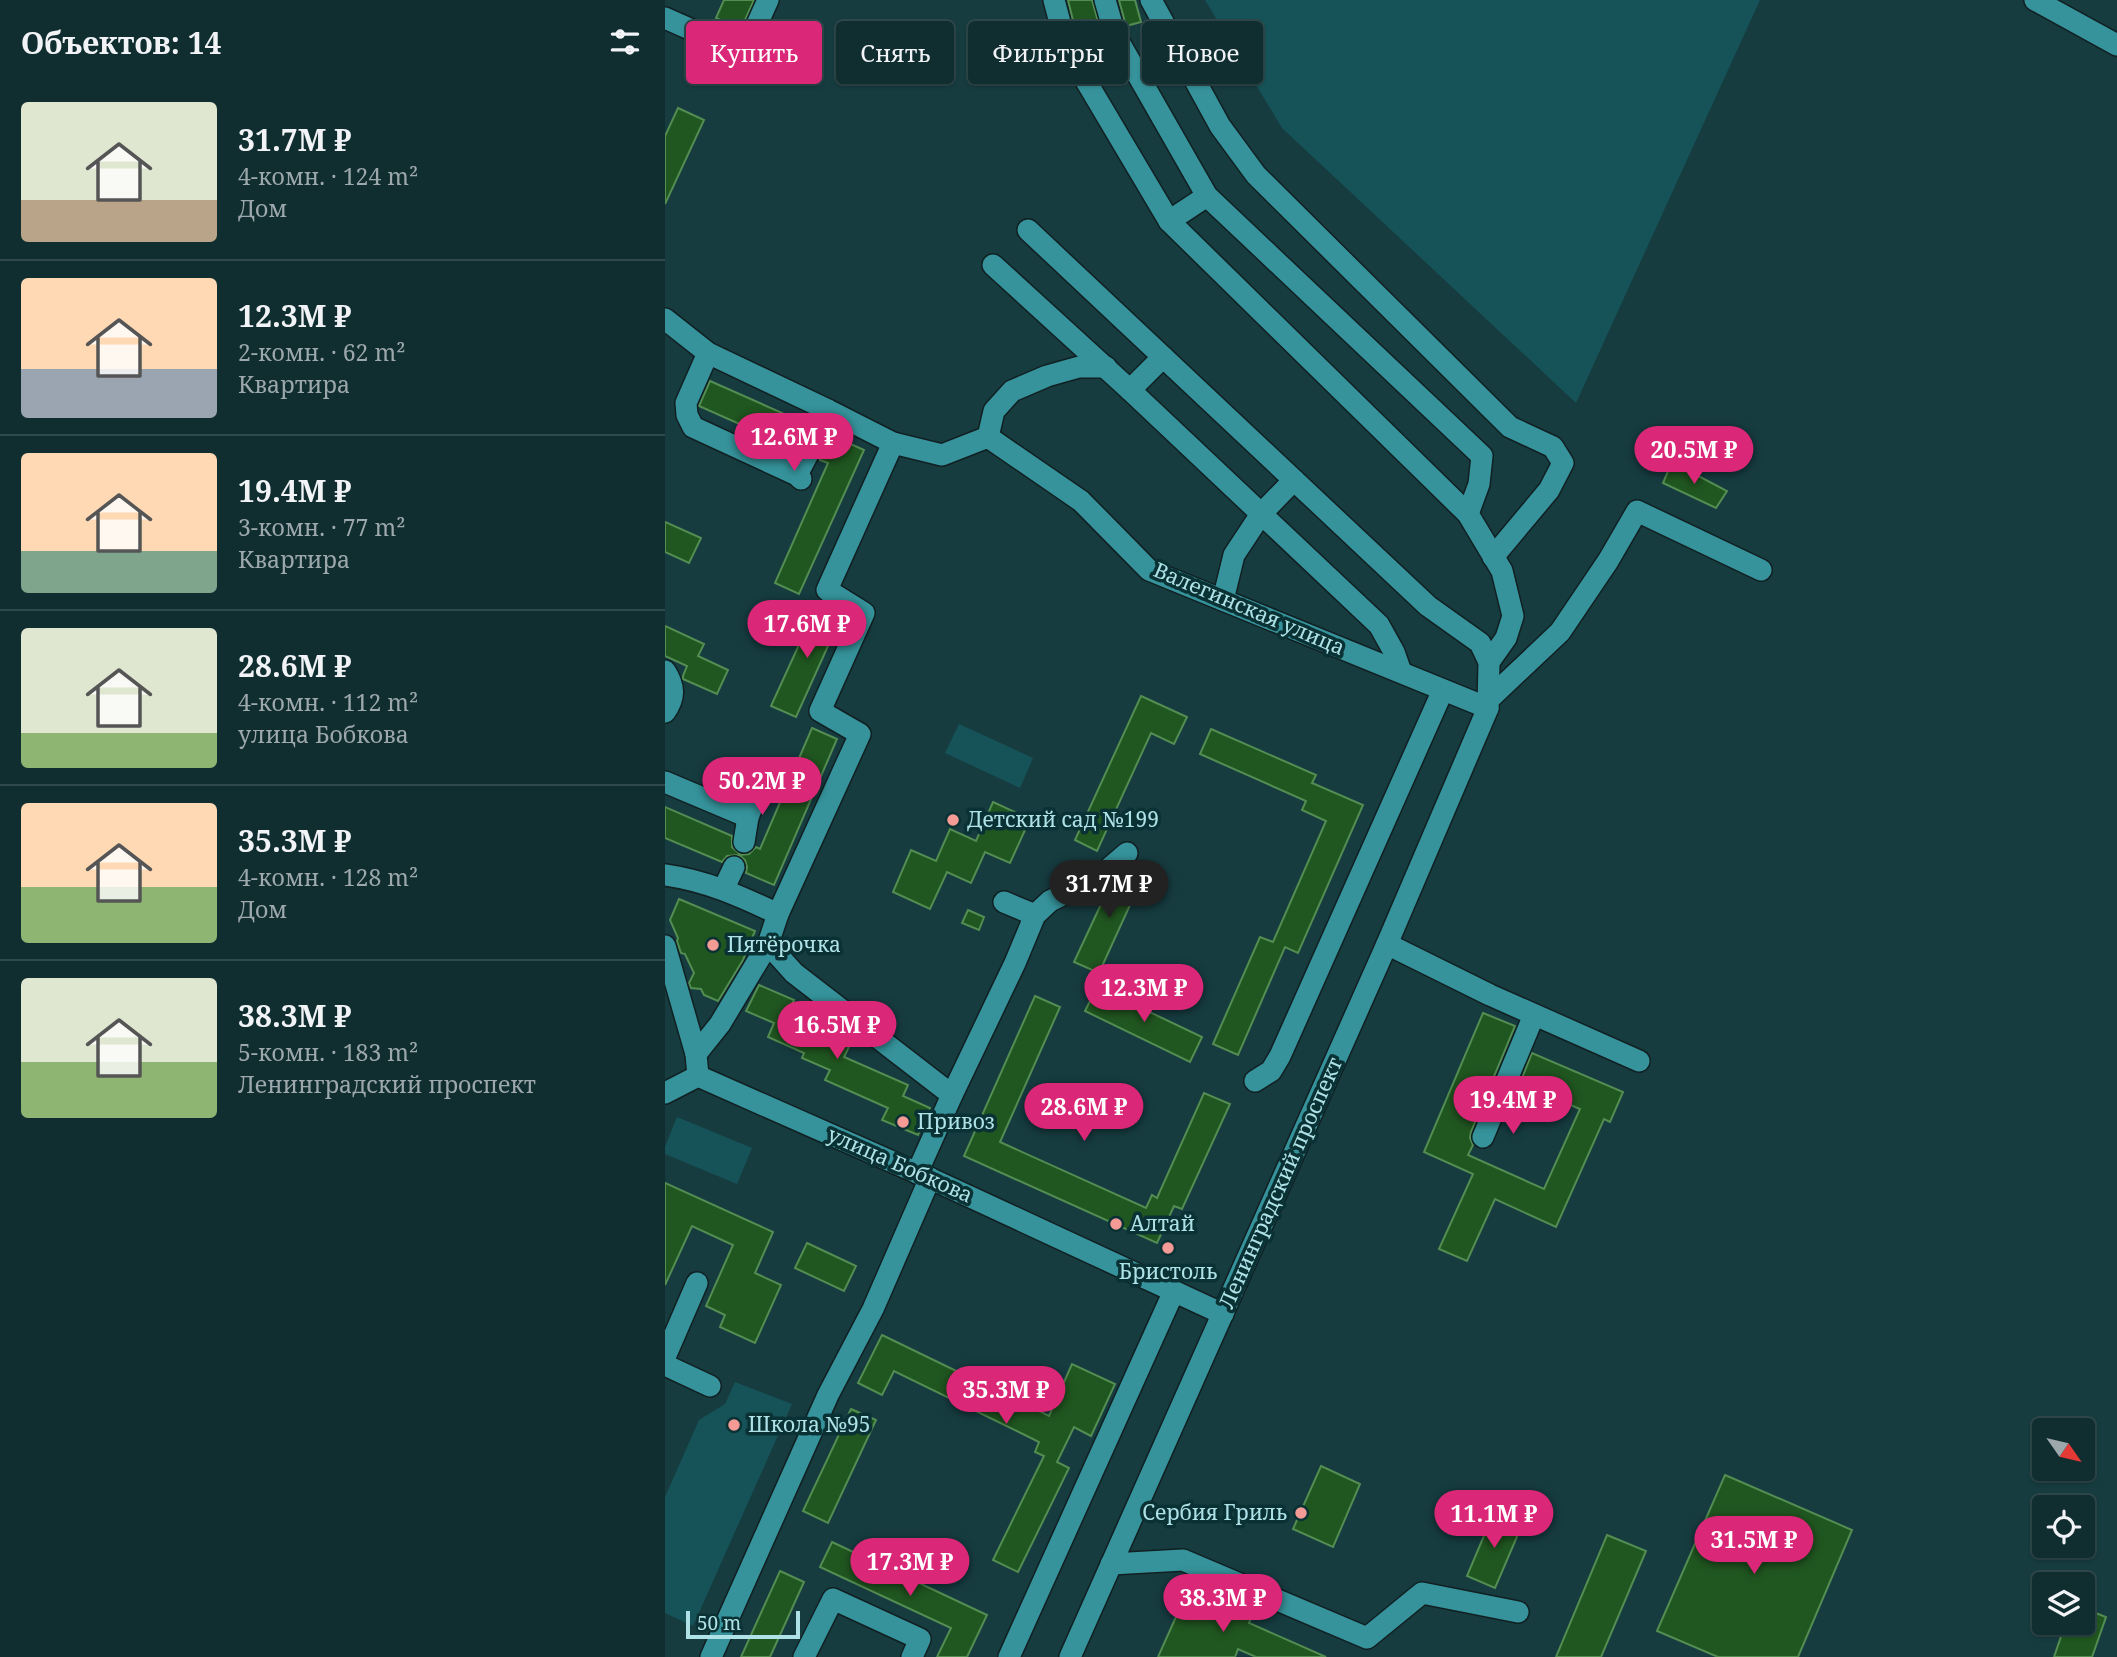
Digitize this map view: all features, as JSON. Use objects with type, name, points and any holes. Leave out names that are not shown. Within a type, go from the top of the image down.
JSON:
[{"type":"street","points":[[665,18],[744,53],[768,0]]},
{"type":"street","points":[[1054,0],[1060,21]]},
{"type":"street","points":[[1105,0],[1111,21]]},
{"type":"street","points":[[1151,0],[1220,126],[1256,175],[1510,427],[1553,447],[1563,463],[1549,490],[1493,556]]},
{"type":"street","points":[[2035,0],[2117,46]]},
{"type":"street","points":[[1128,59],[1207,196],[1482,456],[1479,484],[1468,514]]},
{"type":"street","points":[[1088,84],[1169,221],[1468,514],[1501,572],[1513,616],[1506,638],[1489,662]]},
{"type":"street","points":[[1169,221],[1207,196]]},
{"type":"street","points":[[1028,230],[1428,606],[1480,643],[1489,662],[1488,704]]},
{"type":"street","points":[[993,265],[1106,367],[1379,625],[1394,652],[1401,672]]},
{"type":"street","points":[[665,319],[708,353],[893,443],[942,455],[988,437],[994,411],[1012,391],[1047,376],[1079,367],[1106,367]]},
{"type":"street","points":[[708,353],[686,402],[687,415],[693,427],[799,477],[808,454]]},
{"type":"street","points":[[1130,390],[1163,357]]},
{"type":"street","points":[[819,430],[828,410]]},
{"type":"street","name":"Валегинская улица","points":[[988,437],[1081,501],[1149,570],[1444,690],[1488,704]]},
{"type":"street","points":[[665,1093],[697,1065],[768,944],[778,914],[860,734],[820,711],[864,613],[827,590],[893,443]]},
{"type":"street","points":[[1223,600],[1234,555],[1261,514],[1294,480]]},
{"type":"street","points":[[1488,704],[1560,632],[1608,561],[1637,511],[1761,570]]},
{"type":"street","points":[[665,671],[673,687],[670,705],[665,712]]},
{"type":"street","points":[[1255,1081],[1271,1072],[1280,1056],[1444,690]]},
{"type":"street","name":"Ленинградский проспект","points":[[1070,1657],[1387,944],[1488,704]]},
{"type":"street","points":[[665,782],[750,812],[744,842]]},
{"type":"street","points":[[711,1657],[828,1395],[873,1310],[952,1095],[1015,964],[1035,915],[1050,901],[1099,877],[1127,853]]},
{"type":"street","points":[[723,888],[734,867]]},
{"type":"street","points":[[665,875],[723,888],[778,914]]},
{"type":"street","points":[[1004,902],[1035,915]]},
{"type":"street","points":[[768,944],[794,973],[952,1095]]},
{"type":"street","points":[[1387,944],[1490,996],[1639,1061]]},
{"type":"street","points":[[665,946],[697,1065]]},
{"type":"street","points":[[1483,1137],[1534,1015]]},
{"type":"street","name":"улица Бобкова","points":[[697,1065],[923,1175],[1223,1314]]},
{"type":"street","points":[[665,1356],[697,1283]]},
{"type":"street","points":[[1009,1657],[1174,1291]]},
{"type":"street","points":[[665,1365],[710,1386]]},
{"type":"street","points":[[1111,1564],[1183,1560],[1367,1638],[1422,1593],[1518,1612]]},
{"type":"street","points":[[804,1657],[833,1599],[920,1639],[912,1657]]},
{"type":"shaded area","points":[[1205,0],[1760,0],[1576,403],[1282,128],[1256,84],[1263,84],[1263,21],[1218,21]]},
{"type":"shaded area","points":[[959,724],[1033,758],[1020,788],[945,753]]},
{"type":"shaded area","points":[[677,1117],[752,1148],[737,1184],[665,1154],[665,1147]]},
{"type":"shaded area","points":[[735,1382],[792,1404],[693,1626],[665,1613],[665,1497],[699,1420],[725,1404]]},
{"type":"building","points":[[724,0],[754,0],[745,21],[723,21],[716,18]]},
{"type":"building","points":[[1068,0],[1092,0],[1098,21],[1073,21]]},
{"type":"building","points":[[1119,0],[1135,0],[1141,22],[1128,25],[1128,21],[1125,21]]},
{"type":"building","points":[[678,108],[704,120],[665,204],[665,136]]},
{"type":"building","points":[[710,381],[807,424],[808,437],[814,442],[826,441],[831,435],[864,450],[799,594],[775,583],[828,463],[820,460],[819,448],[813,442],[802,443],[796,449],[699,406]]},
{"type":"building","points":[[1672,462],[1727,491],[1716,508],[1663,483]]},
{"type":"building","points":[[665,522],[701,538],[689,563],[665,552]]},
{"type":"building","points":[[818,603],[842,615],[796,717],[771,706]]},
{"type":"building","points":[[665,626],[704,644],[698,656],[728,670],[717,694],[683,679],[687,666],[665,656]]},
{"type":"building","points":[[1141,696],[1187,717],[1174,744],[1151,733],[1097,851],[1075,840]]},
{"type":"building","points":[[812,728],[837,739],[774,885],[746,873],[745,860],[739,855],[727,856],[722,862],[665,838],[665,807],[732,836],[732,847],[741,855],[749,854],[756,847],[760,849]]},
{"type":"building","points":[[1211,729],[1316,775],[1312,783],[1363,805],[1298,953],[1285,947],[1238,1055],[1213,1044],[1260,937],[1273,942],[1326,821],[1302,810],[1306,801],[1200,754]]},
{"type":"building","points":[[993,802],[1030,819],[1010,863],[985,852],[971,883],[947,872],[930,909],[893,892],[911,850],[936,861],[950,829],[976,841]]},
{"type":"building","points":[[1134,865],[1146,870],[1099,973],[1074,962],[1110,885]]},
{"type":"building","name":"Пятёрочка","points":[[679,899],[755,931],[743,960],[718,1001],[704,995],[701,989],[691,988],[689,983],[694,973],[685,954],[681,953],[670,920]]},
{"type":"building","points":[[968,910],[984,917],[979,930],[962,923]]},
{"type":"building","points":[[759,985],[794,1000],[789,1011],[817,1023],[813,1031],[849,1047],[844,1057],[908,1085],[903,1096],[930,1108],[918,1135],[882,1120],[888,1108],[825,1080],[830,1070],[802,1058],[804,1053],[768,1037],[774,1023],[746,1011]]},
{"type":"building","points":[[1097,987],[1202,1037],[1190,1062],[1085,1011]]},
{"type":"building","points":[[1035,996],[1060,1007],[1000,1142],[1146,1208],[1152,1195],[1157,1198],[1204,1093],[1230,1104],[1182,1209],[1174,1206],[1157,1243],[964,1156]]},
{"type":"building","points":[[1483,1013],[1515,1026],[1471,1132],[1473,1145],[1468,1155],[1544,1189],[1580,1109],[1520,1083],[1532,1053],[1623,1092],[1610,1122],[1604,1119],[1556,1227],[1495,1199],[1467,1261],[1439,1249],[1473,1174],[1424,1152]]},
{"type":"building","points":[[665,1183],[773,1232],[755,1273],[781,1285],[755,1343],[720,1327],[725,1315],[706,1306],[733,1245],[692,1226],[665,1285]]},
{"type":"building","points":[[807,1243],[856,1266],[844,1291],[795,1268]]},
{"type":"building","points":[[882,1335],[1049,1416],[1072,1364],[1115,1384],[1091,1436],[1074,1427],[1057,1462],[1069,1468],[1018,1572],[993,1560],[1044,1456],[1035,1452],[1039,1442],[894,1371],[882,1395],[858,1383]]},
{"type":"building","points":[[851,1409],[876,1420],[828,1523],[803,1511]]},
{"type":"building","points":[[1321,1466],[1360,1484],[1333,1547],[1293,1529]]},
{"type":"building","points":[[1725,1475],[1852,1530],[1798,1657],[1718,1657],[1657,1631]]},
{"type":"building","points":[[1494,1512],[1522,1525],[1495,1588],[1467,1576]]},
{"type":"building","points":[[1607,1535],[1646,1551],[1601,1657],[1556,1657]]},
{"type":"building","points":[[832,1542],[987,1615],[967,1657],[937,1657],[951,1628],[820,1567]]},
{"type":"building","points":[[780,1571],[804,1582],[770,1657],[741,1657]]},
{"type":"building","points":[[1188,1590],[1251,1618],[1249,1623],[1326,1657],[1256,1657],[1238,1649],[1235,1657],[1158,1657]]},
{"type":"building","points":[[2095,1613],[2106,1617],[2092,1657],[2054,1657],[2062,1635],[2095,1635]]},
{"type":"place","name":"Детский сад №199","points":[[953,820]]},
{"type":"place","name":"Пятёрочка","points":[[713,945]]},
{"type":"place","name":"Привоз","points":[[903,1122]]},
{"type":"place","name":"Алтай","points":[[1116,1224]]},
{"type":"place","name":"Бристоль","points":[[1168,1248]]},
{"type":"place","name":"Школа №95","points":[[734,1425]]},
{"type":"place","name":"Сербия Гриль","points":[[1301,1513]]}]
